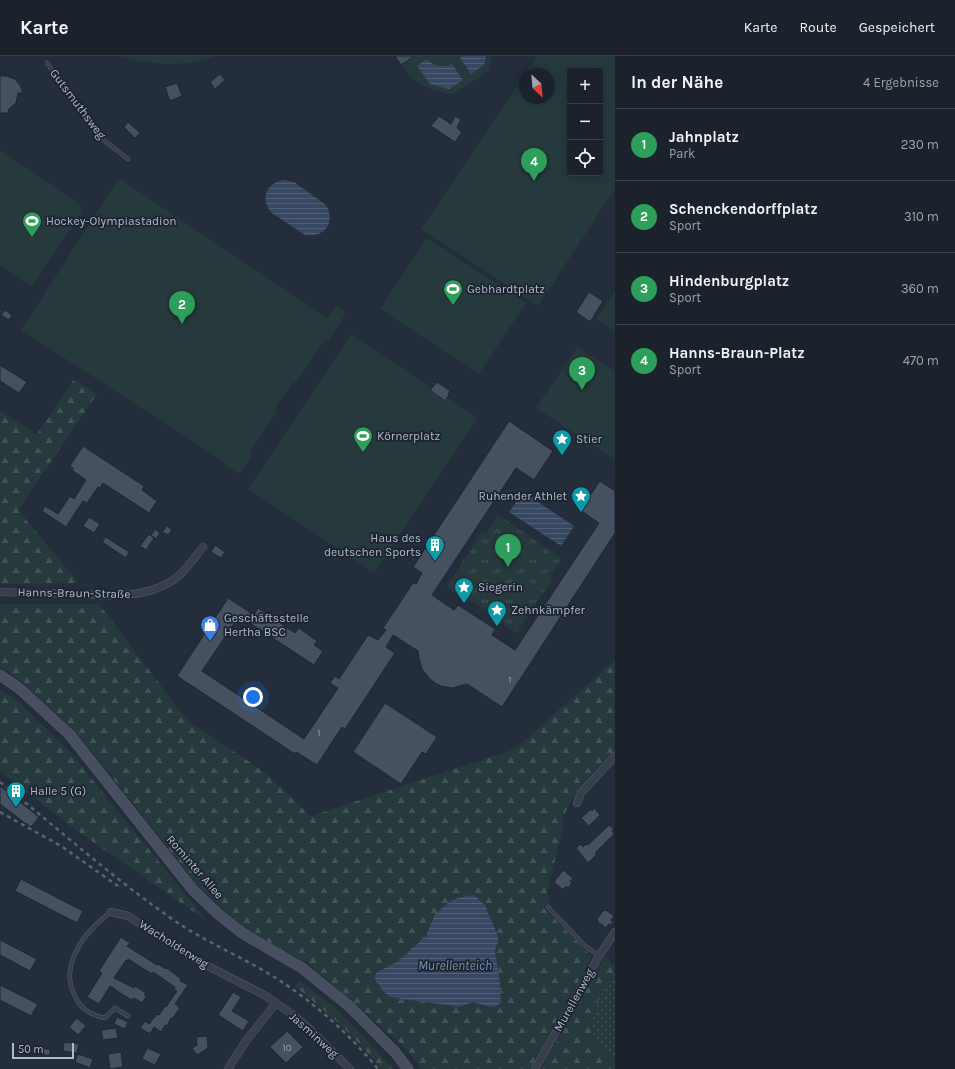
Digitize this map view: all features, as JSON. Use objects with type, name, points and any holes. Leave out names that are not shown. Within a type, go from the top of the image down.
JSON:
[{"type":"street","name":"Hanns-Braun-Straße","points":[[0,592],[103,595],[126,595],[140,593],[152,590],[170,582],[186,567],[203,546]]},
{"type":"street","name":"Rominter Allee","points":[[0,675],[20,689],[69,734],[193,890],[205,902],[242,933],[302,968],[349,1006],[395,1052],[408,1069]]},
{"type":"street","points":[[577,803],[581,793],[615,756]]},
{"type":"street","name":"Wacholderweg","points":[[111,912],[128,916],[200,962],[266,996],[276,1003]]},
{"type":"street","name":"Murellenweg","points":[[535,1069],[599,956],[615,932]]},
{"type":"street","points":[[228,1069],[246,1041],[276,1003]]},
{"type":"street","name":"Jasminweg","points":[[276,1003],[311,1030],[350,1069]]},
{"type":"lane","name":"Gutsmuthsweg","points":[[47,63],[94,129],[102,138],[128,159]]},
{"type":"lane","points":[[548,907],[584,945],[599,956]]},
{"type":"lane","name":"Wacholderweg","points":[[111,912],[87,934],[78,948],[72,963],[70,980],[78,1002],[87,1011],[96,1016],[105,1018],[115,1008],[128,1016]]},
{"type":"green space","points":[[119,56],[217,56],[193,62],[168,64],[144,62]]},
{"type":"green space","points":[[395,56],[492,56],[489,71],[454,94],[434,90],[419,83],[407,72]]},
{"type":"green space","points":[[537,56],[615,56],[615,189],[538,306],[421,229],[519,83],[519,104],[555,104],[555,68],[529,68]]},
{"type":"green space","name":"Hockey-Olympiastadion","points":[[0,150],[80,204],[82,211],[32,287],[0,265]]},
{"type":"green space","points":[[119,178],[327,318],[336,306],[346,313],[328,342],[325,340],[297,382],[293,383],[276,406],[276,413],[249,454],[252,456],[239,474],[225,465],[226,463],[21,330]]},
{"type":"green space","name":"Gebhardtplatz","points":[[427,238],[526,303],[479,374],[380,309]]},
{"type":"green space","points":[[615,291],[615,332],[596,319]]},
{"type":"green space","name":"Körnerplatz","points":[[351,334],[478,418],[374,573],[248,489]]},
{"type":"green space","points":[[577,347],[615,371],[615,460],[536,408]]},
{"type":"green space","points":[[74,379],[97,394],[18,510],[79,583],[0,584],[0,411],[37,434]]},
{"type":"green space","points":[[498,515],[562,558],[550,576],[553,578],[516,634],[504,625],[505,623],[460,593],[459,595],[446,587],[483,531],[486,533]]},
{"type":"green space","points":[[0,604],[99,604],[187,720],[265,772],[311,816],[515,749],[615,660],[615,751],[584,783],[571,801],[566,811],[562,821],[564,823],[547,893],[550,901],[543,907],[592,957],[530,1069],[422,1069],[402,1045],[307,963],[245,930],[223,910],[197,885],[67,723],[26,685],[0,666]],"holes":[[[486,906],[498,941],[495,951],[501,995],[490,1007],[473,1002],[460,1007],[390,997],[392,965],[410,952],[426,936],[433,918]]]},
{"type":"green space","points":[[0,689],[19,702],[70,752],[207,921],[70,826],[0,771]]},
{"type":"green space","points":[[605,957],[615,967],[615,972],[598,1001],[591,1022],[596,1042],[610,1055],[615,1055],[615,1069],[541,1069]]},
{"type":"green space","points":[[615,972],[615,1055],[610,1055],[596,1042],[591,1022],[598,1001]]},
{"type":"green space","points":[[299,980],[338,1010],[394,1069],[382,1069],[354,1038],[332,1017],[295,986]]},
{"type":"water","points":[[463,56],[486,56],[484,65],[471,74],[460,58]]},
{"type":"water","points":[[427,59],[433,64],[439,66],[452,64],[463,80],[449,89],[430,84],[417,66]]},
{"type":"water","points":[[283,180],[294,182],[326,205],[330,217],[327,228],[318,234],[305,235],[272,213],[266,203],[266,193],[272,185]]},
{"type":"water","points":[[523,492],[574,526],[561,546],[509,512]]},
{"type":"water","name":"Murellenteich","points":[[474,895],[486,906],[498,936],[495,951],[500,982],[501,1002],[497,1006],[490,1007],[473,1002],[460,1007],[390,997],[384,992],[375,979],[376,973],[400,960],[426,936],[435,914],[452,900]]},
{"type":"building","points":[[395,56],[414,56],[401,65]]},
{"type":"building","points":[[220,74],[225,80],[215,89],[210,82]]},
{"type":"building","points":[[0,76],[15,79],[20,85],[23,93],[18,93],[16,103],[8,110],[9,113],[0,113]]},
{"type":"building","points":[[177,83],[182,96],[170,101],[165,87]]},
{"type":"building","points":[[439,116],[451,124],[455,116],[461,119],[457,128],[462,132],[455,142],[431,126]]},
{"type":"building","points":[[128,122],[140,133],[135,138],[124,127]]},
{"type":"building","points":[[589,292],[603,301],[590,322],[576,312]]},
{"type":"building","points":[[5,310],[12,315],[9,320],[1,315]]},
{"type":"building","points":[[0,365],[27,382],[19,393],[0,381]]},
{"type":"building","points":[[437,382],[450,391],[445,401],[430,390]]},
{"type":"building","name":"Haus des deutschen Sports","points":[[509,421],[553,451],[534,480],[516,468],[432,595],[454,610],[458,605],[495,629],[492,635],[515,650],[599,523],[580,510],[600,481],[615,491],[615,533],[502,707],[467,684],[452,688],[435,683],[422,669],[418,651],[393,635],[386,647],[395,653],[345,729],[342,727],[317,765],[296,752],[295,754],[177,676],[228,598],[254,615],[258,608],[295,633],[299,628],[317,641],[314,645],[323,651],[314,665],[239,616],[202,671],[304,739],[338,688],[330,683],[335,676],[339,679],[368,635],[378,640],[386,630],[383,628],[413,583],[416,584],[422,573],[413,567]]},
{"type":"building","points":[[83,446],[144,486],[142,490],[157,501],[149,513],[103,483],[100,488],[98,487],[87,503],[83,501],[66,527],[42,511],[45,506],[58,514],[70,496],[74,499],[86,480],[72,470],[73,468],[70,466]]},
{"type":"building","points":[[89,517],[100,524],[94,533],[83,526]]},
{"type":"building","points":[[167,526],[172,530],[168,535],[162,532]]},
{"type":"building","points":[[155,529],[160,533],[156,539],[151,535]]},
{"type":"building","points":[[149,534],[154,538],[146,550],[140,546]]},
{"type":"building","points":[[106,537],[129,552],[126,558],[102,542]]},
{"type":"building","points":[[215,545],[225,552],[221,558],[211,552]]},
{"type":"building","points":[[385,703],[437,737],[426,754],[422,752],[401,784],[353,752]]},
{"type":"building","name":"Halle 5 (G)","points":[[0,786],[39,817],[31,827],[0,804]]},
{"type":"building","points":[[594,808],[600,815],[589,826],[581,818]]},
{"type":"building","points":[[609,825],[614,829],[612,831],[614,834],[595,853],[597,854],[588,863],[576,848],[580,844],[583,847],[586,844],[588,845]]},
{"type":"building","points":[[563,870],[573,878],[570,881],[572,883],[568,888],[566,886],[563,890],[554,882]]},
{"type":"building","points":[[21,879],[83,911],[77,923],[15,891]]},
{"type":"building","points":[[606,910],[614,916],[611,920],[614,924],[609,924],[606,928],[598,922],[597,919],[603,911]]},
{"type":"building","points":[[121,937],[130,943],[127,946],[157,965],[158,964],[166,969],[167,968],[181,979],[180,981],[188,985],[175,1004],[180,1008],[172,1019],[171,1018],[167,1026],[165,1025],[161,1032],[154,1027],[150,1034],[140,1028],[145,1021],[149,1024],[157,1014],[159,1015],[177,991],[174,989],[175,987],[153,972],[152,974],[128,959],[114,978],[134,988],[135,986],[146,993],[144,995],[147,996],[142,1003],[134,998],[132,1000],[110,986],[99,1004],[87,997],[102,973],[99,971]]},
{"type":"building","points":[[0,940],[37,959],[30,971],[0,955]]},
{"type":"building","points":[[0,985],[38,1004],[31,1016],[0,1000]]},
{"type":"building","points":[[233,992],[241,997],[232,1011],[249,1021],[243,1031],[218,1015]]},
{"type":"building","points":[[117,1017],[128,1022],[125,1029],[114,1024]]},
{"type":"building","points":[[77,1018],[86,1026],[78,1035],[69,1027]]},
{"type":"building","points":[[116,1028],[118,1038],[103,1040],[101,1030]]},
{"type":"building","points":[[287,1031],[303,1047],[286,1063],[270,1047]]},
{"type":"building","points":[[207,1036],[208,1048],[197,1055],[192,1048],[197,1045],[196,1037]]},
{"type":"building","points":[[64,1042],[79,1044],[77,1053],[63,1051]]},
{"type":"building","points":[[44,1048],[51,1050],[49,1056],[42,1054]]},
{"type":"building","points":[[147,1048],[161,1054],[155,1065],[142,1059]]},
{"type":"building","points":[[121,1052],[123,1067],[110,1069],[108,1054]]},
{"type":"building","points":[[78,1054],[93,1059],[90,1068],[75,1062]]},
{"type":"railway","points":[[0,782],[111,874],[181,925],[293,989],[344,1032],[378,1069]]},
{"type":"railway","points":[[0,812],[61,846],[118,886]]},
{"type":"place","name":"Hanns-Braun-Platz","points":[[534,181]]},
{"type":"place","name":"Hockey-Olympiastadion","points":[[32,238]]},
{"type":"place","name":"Gebhardtplatz","points":[[453,306]]},
{"type":"place","name":"Schenckendorffplatz","points":[[182,324]]},
{"type":"place","name":"Hindenburgplatz","points":[[582,390]]},
{"type":"place","name":"Körnerplatz","points":[[363,453]]},
{"type":"place","name":"Stier","points":[[562,456]]},
{"type":"place","name":"Ruhender Athlet","points":[[581,513]]},
{"type":"place","name":"Haus des deutschen Sports","points":[[435,562]]},
{"type":"place","name":"Jahnplatz","points":[[508,567]]},
{"type":"place","name":"Siegerin","points":[[464,604]]},
{"type":"place","name":"Zehnkämpfer","points":[[497,627]]},
{"type":"place","name":"Geschäftsstelle Hertha BSC","points":[[210,642]]},
{"type":"place","name":"Halle 5 (G)","points":[[16,808]]}]
